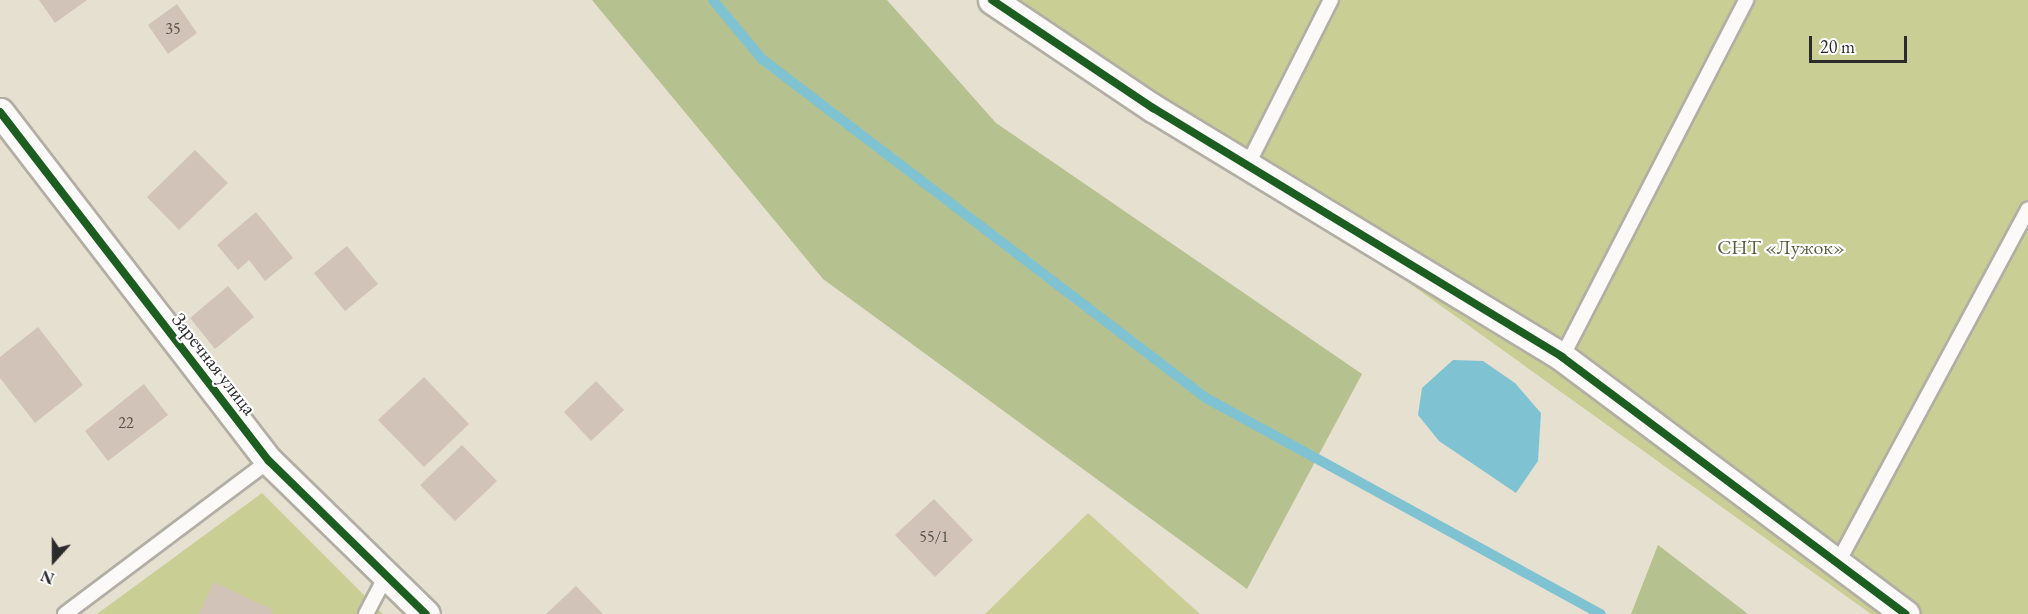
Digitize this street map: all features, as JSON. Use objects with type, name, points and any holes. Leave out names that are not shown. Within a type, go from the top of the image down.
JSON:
[{"type":"street","points":[[1000,2],[1247,166],[1562,357],[1836,566],[1906,614]]},
{"type":"street","name":"Заречная улица","points":[[0,112],[269,461],[426,614]]},
{"type":"lane","points":[[1247,166],[1331,0]]},
{"type":"lane","points":[[1562,357],[1746,0]]},
{"type":"lane","points":[[1836,566],[2028,209]]},
{"type":"lane","points":[[65,614],[269,461]]},
{"type":"lane","points":[[366,614],[387,574]]},
{"type":"green space","points":[[592,0],[887,0],[996,123],[1362,374],[1247,589],[823,279]]},
{"type":"green space","name":"СНТ «Лужок»","points":[[1014,0],[2028,0],[2028,614],[1871,614]]},
{"type":"green space","points":[[262,493],[383,614],[97,614]]},
{"type":"green space","points":[[1088,513],[1200,614],[985,614]]},
{"type":"green space","points":[[1658,545],[1748,614],[1631,614]]},
{"type":"water","points":[[1453,360],[1483,361],[1515,383],[1541,413],[1538,461],[1516,493],[1439,441],[1418,415],[1422,388]]},
{"type":"building","points":[[39,0],[87,0],[55,23]]},
{"type":"building","points":[[177,4],[197,33],[168,54],[148,25]]},
{"type":"building","points":[[195,150],[228,183],[179,230],[147,197]]},
{"type":"building","points":[[256,212],[293,258],[265,281],[249,260],[238,270],[217,245]]},
{"type":"building","points":[[347,246],[378,284],[345,311],[314,273]]},
{"type":"building","points":[[228,286],[254,317],[215,349],[190,318]]},
{"type":"building","points":[[38,327],[83,385],[35,423],[0,378],[0,357]]},
{"type":"building","points":[[424,377],[469,424],[424,467],[378,420]]},
{"type":"building","points":[[596,381],[624,410],[591,441],[564,412]]},
{"type":"building","points":[[144,384],[168,415],[108,461],[85,431]]},
{"type":"building","points":[[462,445],[497,481],[455,521],[420,485]]},
{"type":"building","points":[[934,499],[973,540],[935,577],[895,535]]},
{"type":"building","points":[[214,582],[273,610],[271,614],[199,614]]},
{"type":"building","points":[[576,586],[603,614],[546,614]]},
{"type":"waterway","points":[[713,0],[762,59],[1206,398],[1601,614]]},
{"type":"cycle path","points":[[992,0],[1153,108],[1562,357],[1906,614]]},
{"type":"cycle path","points":[[0,112],[269,461],[426,614]]}]
